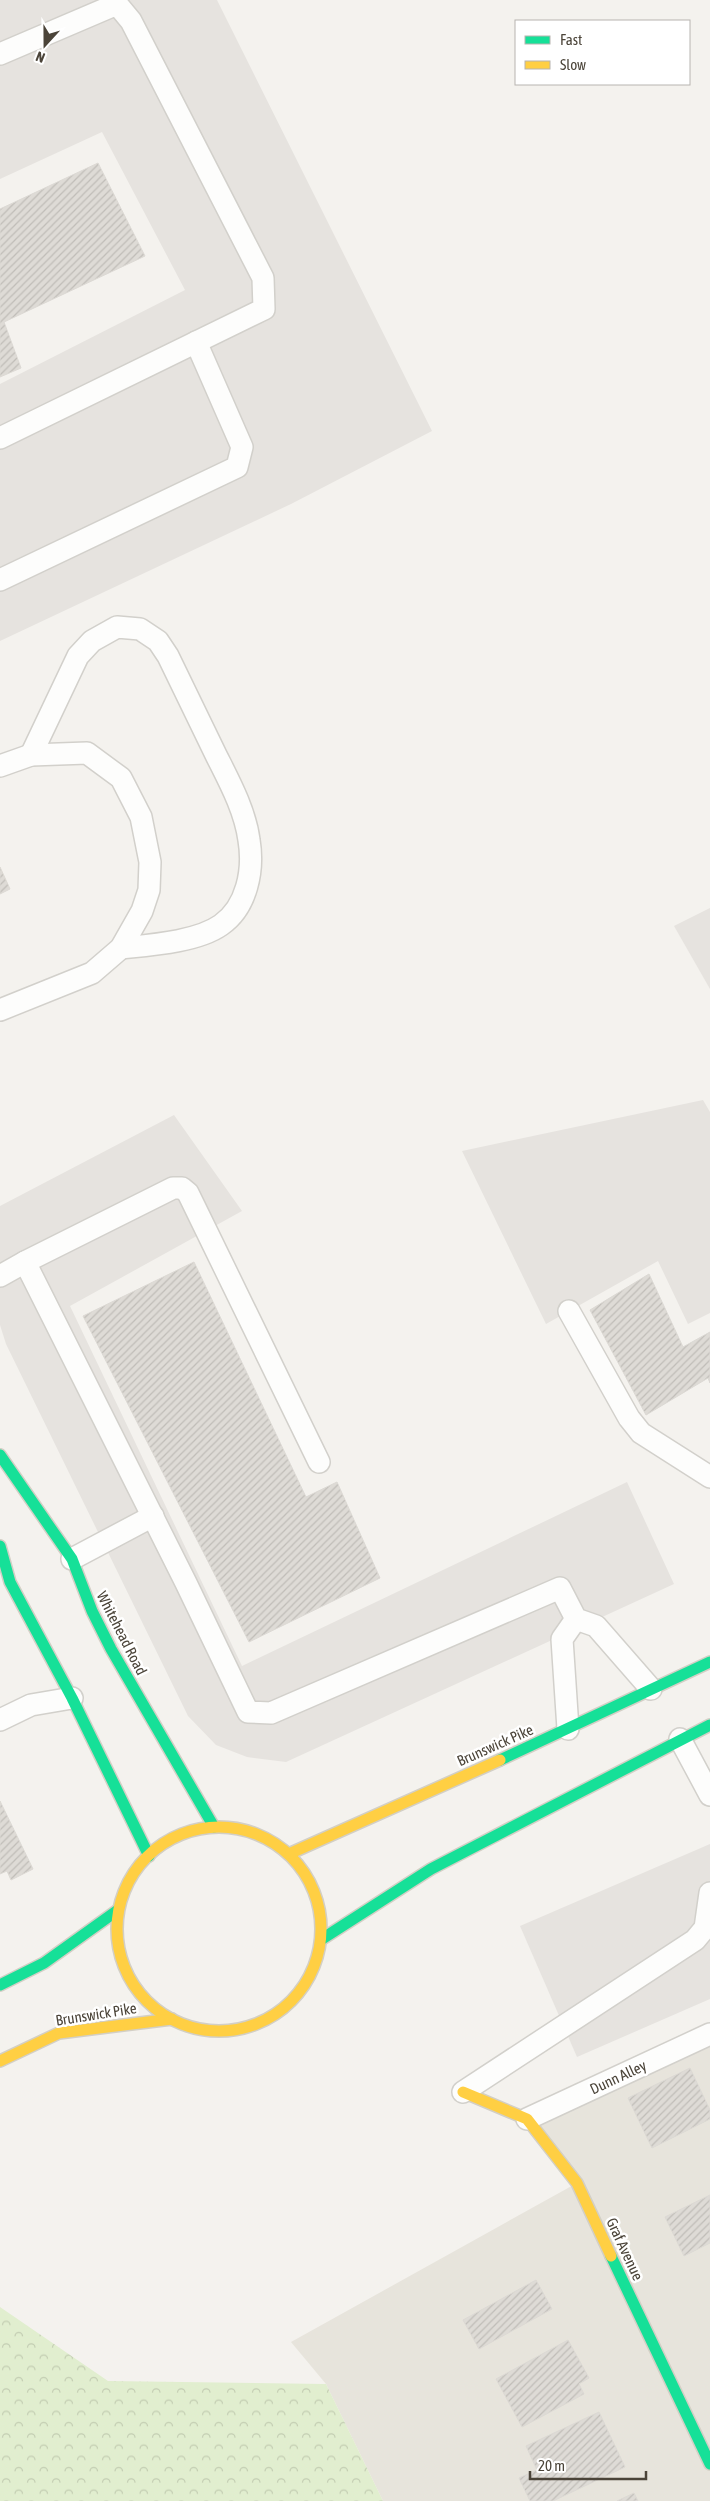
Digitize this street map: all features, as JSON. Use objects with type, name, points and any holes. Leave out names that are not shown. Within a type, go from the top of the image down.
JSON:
[{"type":"main road","name":"Whitehead Road","points":[[0,1455],[72,1559],[92,1611],[111,1649],[214,1827]]},
{"type":"main road","points":[[0,1546],[10,1582],[72,1698],[149,1856]]},
{"type":"main road","name":"Brunswick Pike","points":[[290,1853],[568,1729],[710,1662]]},
{"type":"main road","points":[[322,1939],[431,1869],[710,1725]]},
{"type":"main road","points":[[229,1826],[257,1833],[290,1853],[311,1880],[322,1939],[316,1964],[305,1986],[288,2005],[267,2018],[244,2028],[218,2030],[193,2026],[172,2019],[151,2004],[133,1986],[119,1961],[116,1937],[118,1910],[130,1881],[149,1856],[163,1844],[179,1836],[214,1827],[229,1826]]},
{"type":"main road","points":[[0,1985],[44,1963],[118,1910]]},
{"type":"main road","name":"Brunswick Pike","points":[[0,2061],[59,2033],[172,2019]]},
{"type":"main road","name":"Graf Avenue","points":[[463,2092],[527,2119],[577,2183],[710,2464]]},
{"type":"lane","points":[[0,54],[116,2],[131,21],[262,278],[264,309],[0,438]]},
{"type":"lane","points":[[0,580],[237,467],[242,447],[196,342]]},
{"type":"lane","points":[[31,755],[78,656],[92,641],[117,627],[140,629],[158,641],[168,656],[234,793],[249,839],[250,863],[247,886],[240,904],[231,917],[219,927],[177,941],[121,948]]},
{"type":"lane","points":[[0,766],[31,755],[87,753],[122,778],[141,816],[150,862],[149,890],[142,911],[121,948],[92,973],[0,1010]]},
{"type":"lane","points":[[0,1276],[173,1188],[182,1188],[188,1193],[319,1462]]},
{"type":"lane","points":[[25,1262],[153,1516],[248,1712],[271,1713],[560,1588],[576,1619],[596,1626],[651,1689]]},
{"type":"lane","points":[[569,1311],[628,1418],[641,1433],[710,1477]]},
{"type":"lane","points":[[72,1559],[153,1516]]},
{"type":"lane","points":[[568,1729],[562,1639],[576,1619]]},
{"type":"lane","points":[[0,1720],[31,1705],[72,1698]]},
{"type":"lane","points":[[680,1739],[710,1795]]},
{"type":"lane","points":[[463,2092],[695,1940],[705,1928],[710,1893]]},
{"type":"lane","name":"Dunn Alley","points":[[527,2119],[710,2034]]},
{"type":"shaded area","points":[[0,0],[217,0],[432,431],[291,504],[0,641],[0,384],[185,290],[102,132],[0,179]]},
{"type":"shaded area","points":[[710,908],[710,989],[674,926]]},
{"type":"shaded area","points":[[703,1100],[710,1112],[710,1313],[688,1324],[658,1261],[546,1324],[462,1151]]},
{"type":"shaded area","points":[[174,1115],[242,1211],[70,1306],[242,1666],[627,1482],[674,1584],[286,1762],[247,1757],[216,1745],[188,1716],[6,1344],[0,1325],[0,1206]]},
{"type":"shaded area","points":[[710,1844],[710,1999],[577,2057],[520,1926]]},
{"type":"shaded area","points":[[710,2033],[710,2501],[383,2501],[326,2384],[291,2342],[577,2183],[527,2119]]},
{"type":"green space","points":[[0,2307],[108,2381],[326,2384],[383,2501],[0,2501]]},
{"type":"building","points":[[98,163],[145,256],[4,322],[21,368],[0,377],[0,209]]},
{"type":"building","points":[[0,867],[10,889],[0,894]]},
{"type":"building","points":[[194,1262],[306,1497],[337,1482],[380,1578],[249,1642],[83,1316]]},
{"type":"building","points":[[649,1274],[683,1347],[710,1332],[710,1383],[708,1378],[646,1415],[590,1310]]},
{"type":"building","points":[[0,1801],[33,1869],[11,1880],[7,1871],[0,1874]]},
{"type":"building","points":[[690,2068],[710,2110],[710,2119],[652,2148],[628,2098]]},
{"type":"building","points":[[710,2195],[710,2243],[684,2256],[665,2217]]},
{"type":"building","points":[[536,2280],[552,2309],[479,2349],[463,2320]]},
{"type":"building","points":[[568,2340],[589,2378],[579,2384],[584,2394],[522,2427],[496,2379]]},
{"type":"building","points":[[599,2412],[625,2467],[553,2501],[530,2501],[519,2478],[537,2470],[526,2446]]},
{"type":"building","points":[[634,2493],[638,2501],[617,2501]]},
{"type":"traffic: fast","points":[[0,1455],[72,1559],[92,1611],[111,1649],[214,1827]]},
{"type":"traffic: fast","points":[[0,1546],[10,1582],[72,1698],[149,1856]]},
{"type":"traffic: fast","points":[[500,1760],[710,1662]]},
{"type":"traffic: fast","points":[[322,1939],[431,1869],[710,1725]]},
{"type":"traffic: fast","points":[[0,1985],[44,1963],[118,1910]]},
{"type":"traffic: fast","points":[[611,2256],[710,2464]]},
{"type":"traffic: slow","points":[[291,1853],[500,1760]]},
{"type":"traffic: slow","points":[[219,1827],[239,1829],[267,1839],[284,1850],[298,1864],[313,1890],[319,1909],[321,1929],[319,1949],[309,1977],[298,1994],[284,2008],[258,2023],[239,2029],[219,2031],[199,2029],[171,2019],[154,2008],[140,1994],[125,1968],[119,1949],[117,1929],[119,1909],[129,1881],[140,1864],[154,1850],[180,1835],[199,1829],[219,1827]]},
{"type":"traffic: slow","points":[[0,2061],[59,2033],[172,2019]]},
{"type":"traffic: slow","points":[[463,2092],[527,2119],[577,2183],[611,2256]]}]
